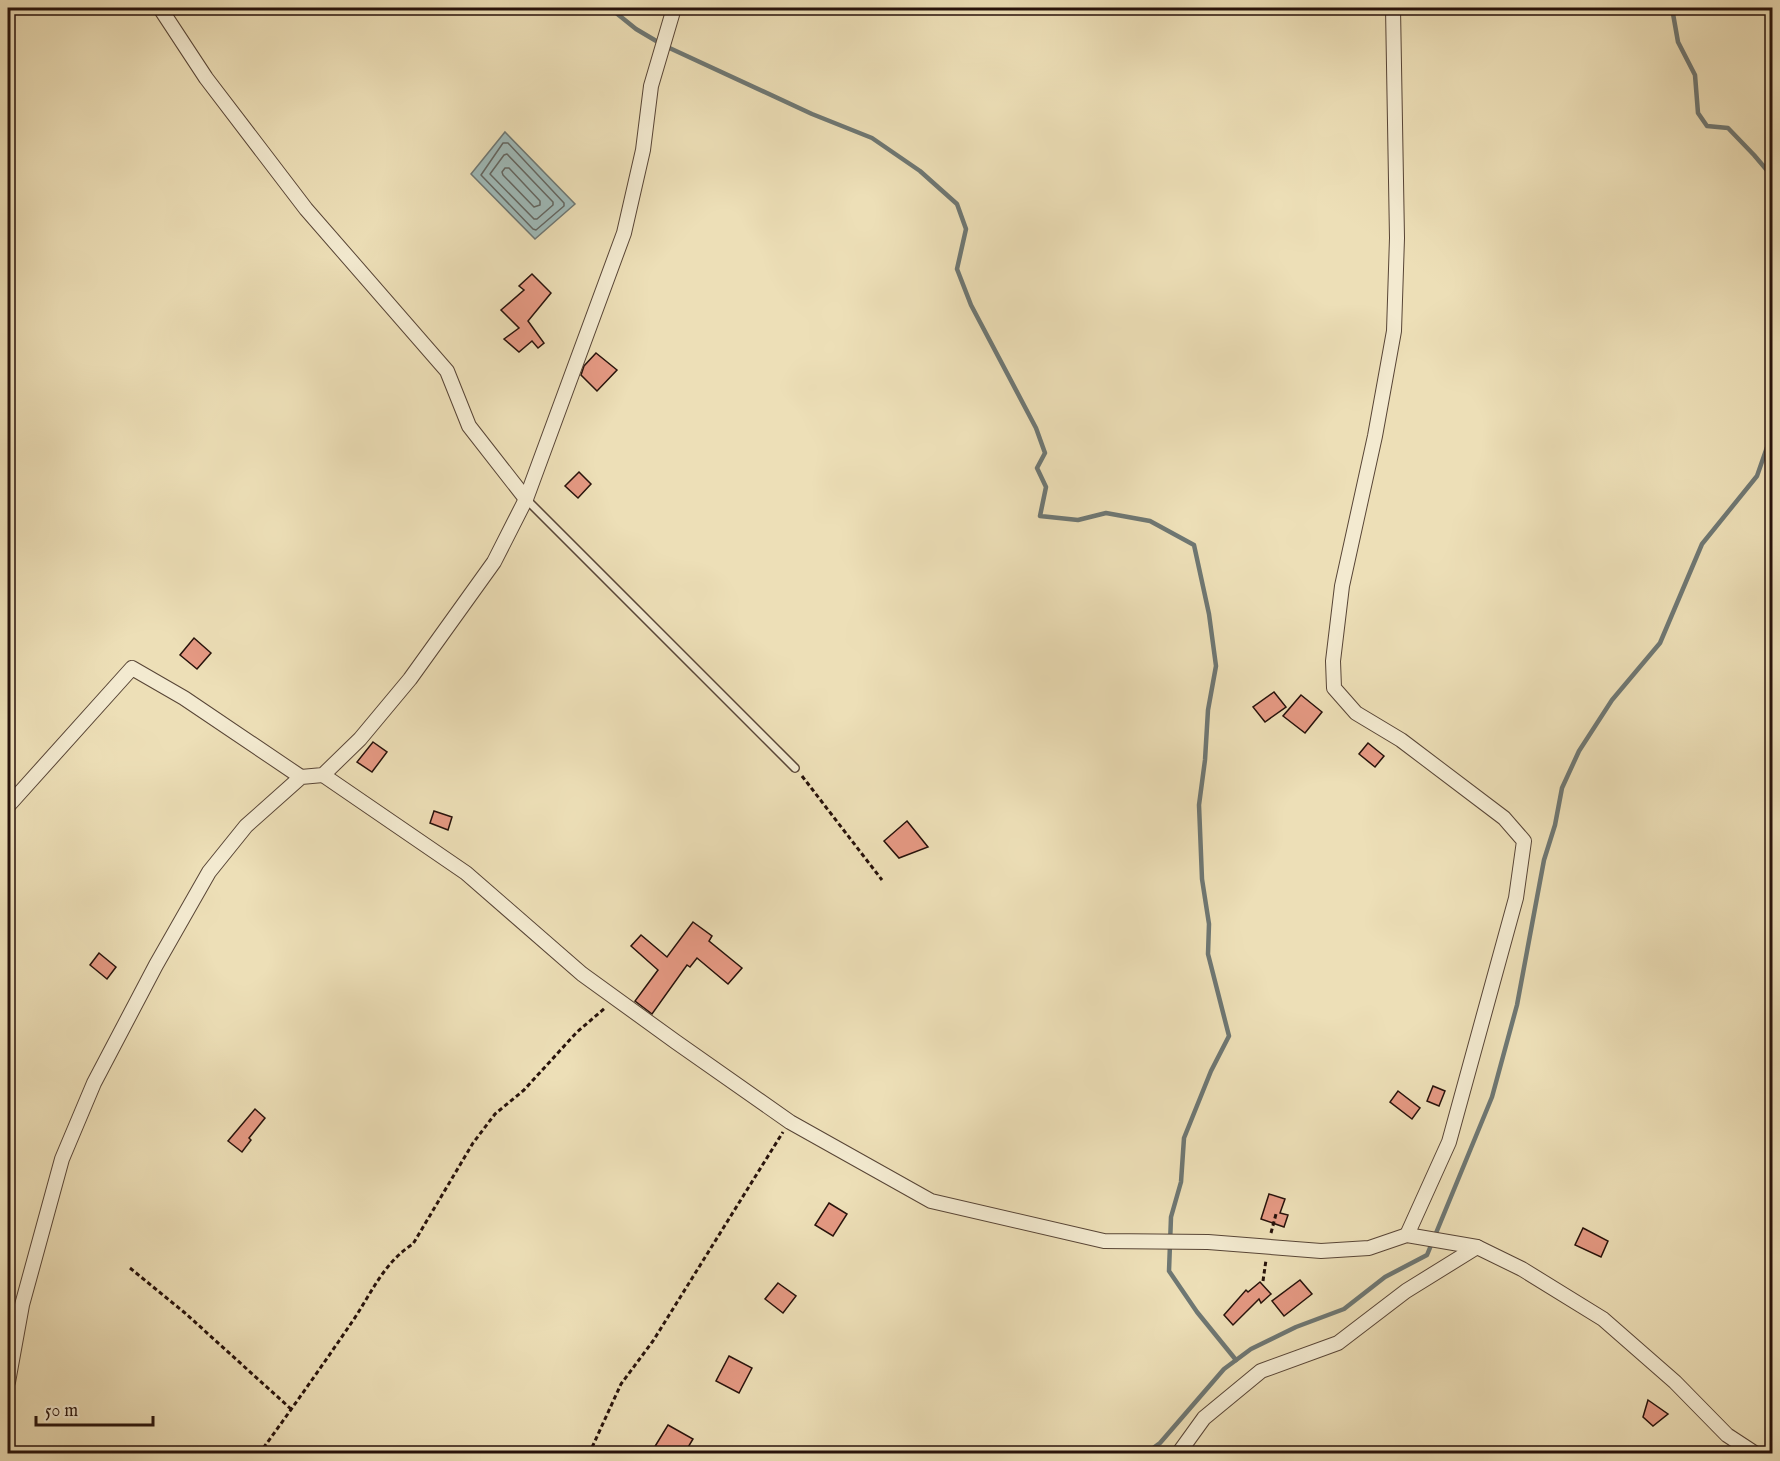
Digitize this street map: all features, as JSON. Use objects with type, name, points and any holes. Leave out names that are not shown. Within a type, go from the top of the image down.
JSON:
[{"type":"street","points":[[160,8],[206,78],[306,208],[447,371],[469,426],[526,499]]},
{"type":"street","points":[[323,775],[360,738],[410,679],[494,562],[526,499],[624,232],[643,150],[651,86],[674,8]]},
{"type":"street","points":[[1393,8],[1397,238],[1394,331],[1375,436],[1342,586],[1333,661],[1334,688],[1356,714],[1401,740],[1504,818],[1524,841],[1516,898],[1449,1142],[1407,1235]]},
{"type":"street","points":[[8,806],[132,668],[184,698],[301,777]]},
{"type":"street","points":[[8,1382],[22,1305],[62,1159],[94,1083],[156,965],[209,872],[246,826],[301,777],[323,775],[466,873],[582,974],[790,1122],[931,1201],[1104,1241],[1208,1242],[1320,1251],[1369,1248],[1407,1235],[1477,1247],[1522,1269],[1603,1319],[1675,1382],[1727,1435],[1756,1454]]},
{"type":"street","points":[[1178,1454],[1204,1418],[1261,1371],[1338,1342],[1406,1291],[1477,1247]]},
{"type":"lane","points":[[526,499],[795,768]]},
{"type":"path","points":[[795,768],[882,880]]},
{"type":"path","points":[[259,1454],[354,1320],[384,1270],[399,1252],[413,1244],[473,1143],[495,1114],[524,1090],[577,1032],[617,999]]},
{"type":"path","points":[[589,1454],[621,1384],[653,1341],[790,1122]]},
{"type":"path","points":[[130,1268],[185,1313],[291,1409]]},
{"type":"water","points":[[505,132],[575,204],[535,239],[471,174]]},
{"type":"building","points":[[532,274],[551,293],[528,321],[544,343],[538,348],[532,341],[519,352],[504,339],[519,328],[501,310],[524,290],[519,286]]},
{"type":"building","points":[[596,353],[617,370],[597,391],[581,375],[584,366]]},
{"type":"building","points":[[579,472],[591,484],[578,498],[565,486]]},
{"type":"building","points":[[194,638],[211,653],[197,669],[180,655]]},
{"type":"building","points":[[1274,692],[1286,707],[1265,722],[1253,707]]},
{"type":"building","points":[[1301,695],[1322,712],[1305,733],[1283,716]]},
{"type":"building","points":[[373,742],[387,752],[372,772],[357,762]]},
{"type":"building","points":[[1368,743],[1384,756],[1375,767],[1359,754]]},
{"type":"building","points":[[434,811],[452,817],[448,830],[430,823]]},
{"type":"building","points":[[907,821],[928,847],[899,858],[884,841]]},
{"type":"building","points":[[693,922],[712,936],[709,941],[742,968],[728,984],[697,958],[690,967],[687,965],[652,1014],[635,1001],[658,970],[631,946],[641,935],[667,957]]},
{"type":"building","points":[[99,953],[116,967],[107,979],[90,965]]},
{"type":"building","points":[[1433,1086],[1445,1091],[1439,1106],[1427,1101]]},
{"type":"building","points":[[1398,1091],[1420,1108],[1412,1119],[1390,1102]]},
{"type":"building","points":[[255,1109],[265,1118],[249,1138],[251,1140],[242,1152],[228,1141]]},
{"type":"building","points":[[1269,1194],[1285,1199],[1280,1213],[1288,1215],[1284,1227],[1261,1219]]},
{"type":"building","points":[[829,1203],[847,1214],[833,1236],[815,1225]]},
{"type":"building","points":[[1583,1228],[1608,1241],[1601,1257],[1575,1245]]},
{"type":"building","points":[[1300,1280],[1312,1294],[1284,1316],[1272,1301]]},
{"type":"building","points":[[1260,1282],[1271,1294],[1261,1303],[1259,1299],[1233,1325],[1224,1315],[1246,1290],[1248,1292]]},
{"type":"building","points":[[778,1283],[796,1296],[783,1313],[765,1299]]},
{"type":"building","points":[[729,1356],[752,1368],[739,1393],[716,1381]]},
{"type":"building","points":[[1648,1400],[1668,1414],[1653,1426],[1643,1417]]},
{"type":"building","points":[[668,1425],[693,1439],[684,1454],[665,1454],[654,1448]]},
{"type":"waterway","points":[[610,8],[636,29],[663,45],[812,114],[872,138],[920,171],[957,204],[966,229],[957,269],[971,305],[1036,428],[1045,453],[1037,468],[1046,487],[1040,516],[1078,520],[1106,513],[1150,521],[1194,545],[1209,614],[1216,666],[1208,710],[1199,805],[1202,879],[1209,924],[1208,954],[1229,1036],[1211,1071],[1184,1138],[1181,1182],[1171,1217],[1169,1271],[1197,1312],[1236,1360]]},
{"type":"waterway","points":[[1672,8],[1678,42],[1695,75],[1698,113],[1707,126],[1728,128],[1754,155],[1771,175],[1772,196]]},
{"type":"waterway","points":[[1145,1454],[1160,1443],[1224,1369],[1251,1349],[1296,1327],[1344,1309],[1385,1277],[1427,1255],[1492,1097],[1517,1005],[1544,860],[1555,825],[1562,788],[1579,751],[1612,700],[1660,643],[1702,544],[1757,476],[1772,433]]}]
